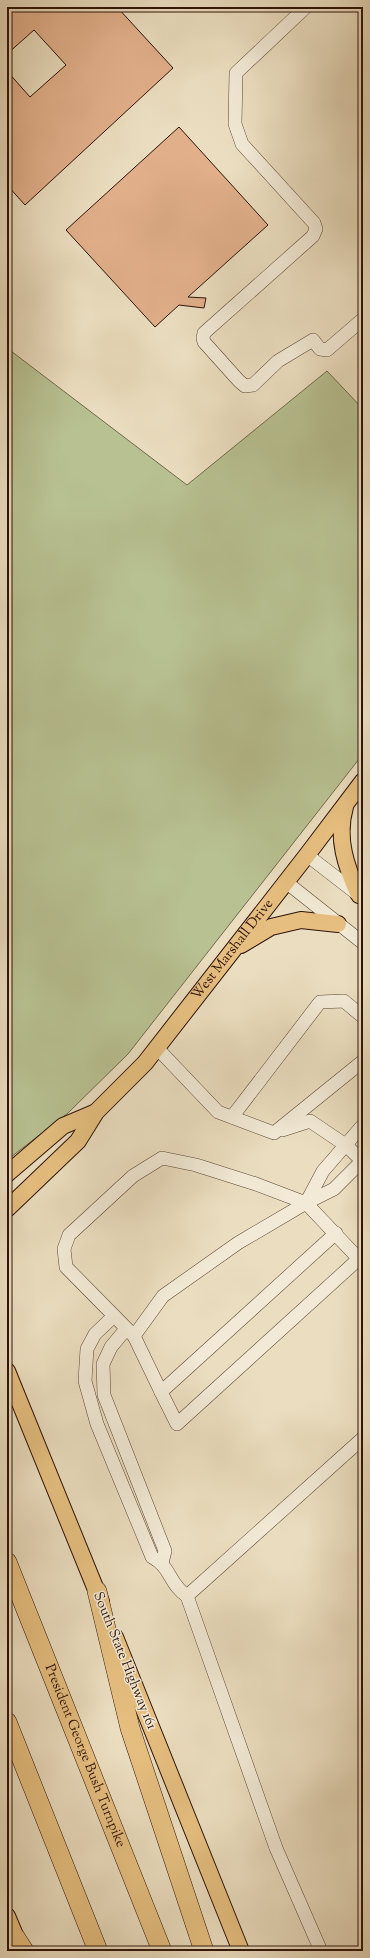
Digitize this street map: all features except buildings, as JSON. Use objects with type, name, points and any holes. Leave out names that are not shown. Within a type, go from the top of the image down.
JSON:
[{"type":"highway","name":"President George Bush Turnpike","points":[[7,1562],[162,1951]]},
{"type":"highway","points":[[96,1591],[130,1728],[204,1951]]},
{"type":"highway","points":[[7,1722],[98,1951]]},
{"type":"main road","name":"West Marshall Drive","points":[[7,1209],[78,1141],[96,1112],[145,1063],[363,781]]},
{"type":"main road","points":[[346,803],[341,819],[342,846],[347,869],[361,897]]},
{"type":"main road","points":[[231,951],[270,926],[301,920],[338,924]]},
{"type":"main road","name":"West Marshall Drive","points":[[7,1174],[63,1126],[96,1112]]},
{"type":"main road","points":[[7,1165],[31,1152]]},
{"type":"main road","name":"South State Highway 161","points":[[7,1371],[240,1951]]},
{"type":"main road","points":[[7,1916],[20,1946]]},
{"type":"lane","points":[[306,7],[236,74],[235,124],[242,144],[314,223],[316,229],[313,236],[204,333],[203,338],[204,342],[245,386],[253,385],[278,361],[313,340],[320,349],[327,350],[363,319]]},
{"type":"lane","points":[[307,855],[361,897]]},
{"type":"lane","points":[[286,882],[363,942]]},
{"type":"lane","points":[[232,1117],[320,1002],[344,1001],[363,1017]]},
{"type":"lane","points":[[157,1048],[218,1112],[274,1133],[310,1121],[347,1146],[363,1161],[334,1189],[306,1203],[238,1243],[164,1296],[130,1332],[111,1347],[103,1364],[104,1395],[165,1551],[162,1562]]},
{"type":"lane","points":[[274,1133],[363,1061]]},
{"type":"lane","points":[[306,1203],[323,1171],[347,1146],[363,1125]]},
{"type":"lane","points":[[162,1158],[204,1167],[306,1203],[361,1257],[177,1424],[130,1332],[66,1267],[64,1249],[69,1235],[133,1176],[162,1158]]},
{"type":"lane","points":[[161,1392],[336,1233]]},
{"type":"lane","points":[[114,1316],[95,1334],[87,1349],[85,1381],[97,1424],[152,1557],[162,1562],[177,1590],[186,1596],[276,1848],[321,1951]]},
{"type":"lane","points":[[186,1596],[363,1438]]},
{"type":"green space","points":[[7,348],[187,485],[327,371],[363,409],[363,754],[128,1054],[68,1113],[11,1157],[7,1158]]}]
